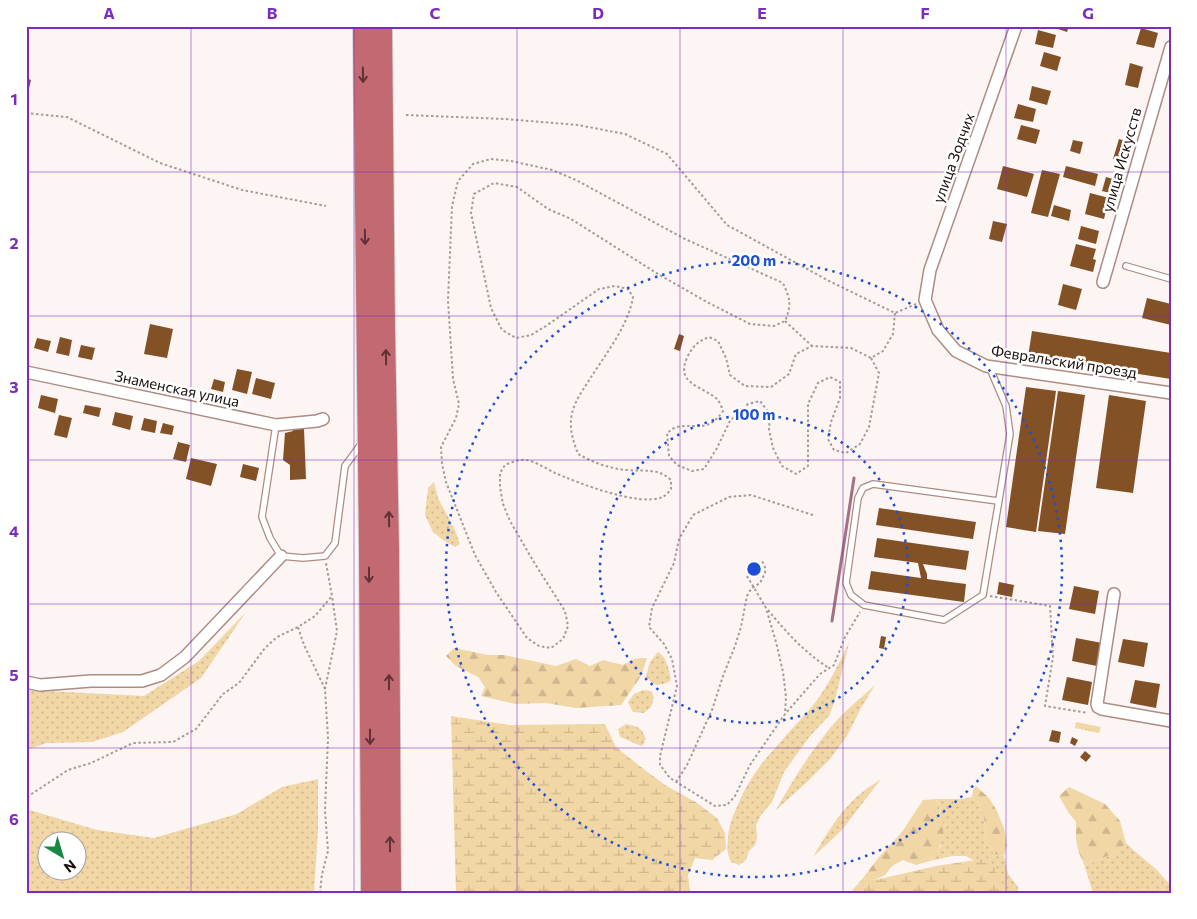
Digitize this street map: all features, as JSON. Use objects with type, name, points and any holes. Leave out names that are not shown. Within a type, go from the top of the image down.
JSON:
[{"type":"highway","points":[[363,26],[371,893]]},
{"type":"highway","points":[[382,26],[389,550],[391,893]]},
{"type":"street","name":"улица Зодчих","points":[[925,300],[930,270],[1016,26]]},
{"type":"street","name":"улица Искусств","points":[[1103,282],[1171,46]]},
{"type":"street","name":"Февральский проезд","points":[[925,300],[938,330],[956,351],[986,366],[1171,393]]},
{"type":"street","name":"Знаменская улица","points":[[26,372],[276,426],[322,419]]},
{"type":"street","points":[[26,682],[40,685],[90,681],[142,681],[161,675],[185,657],[281,556]]},
{"type":"street","points":[[1114,594],[1098,707],[1171,721]]},
{"type":"lane","points":[[1126,266],[1171,279]]},
{"type":"lane","points":[[986,366],[991,372],[1006,406],[1010,434],[983,595],[944,620],[864,605],[851,595],[846,583],[858,498],[863,488],[874,484],[998,501]]},
{"type":"lane","points":[[276,426],[262,517],[270,538],[281,556],[303,558],[325,556],[335,543],[345,466],[368,435]]},
{"type":"path","points":[[26,112],[67,117],[160,163],[242,190],[326,206]]},
{"type":"path","points":[[406,115],[505,119],[578,125],[625,134],[667,154],[727,225],[829,281],[895,313],[925,300]]},
{"type":"path","points":[[492,158],[552,170],[576,180],[685,239],[783,283],[789,298],[790,309],[785,321],[774,326],[750,324],[666,279],[571,219],[548,209],[517,187],[494,183],[474,194],[471,213],[491,308],[502,330],[516,338],[531,334],[546,326],[599,289],[615,286],[628,289],[633,296],[625,323],[575,402],[571,420],[572,437],[578,454],[592,462],[626,470],[657,472],[665,474],[672,480],[671,489],[664,496],[652,499],[635,498],[604,492],[576,482],[527,460],[515,460],[505,464],[500,473],[503,504],[510,521],[565,611],[568,626],[563,639],[551,648],[539,646],[526,638],[475,555],[446,482],[442,464],[441,446],[456,418],[459,404],[453,379],[448,300],[452,206],[458,181],[473,164],[492,158]]},
{"type":"path","points":[[870,358],[883,351],[893,334],[895,313]]},
{"type":"path","points":[[785,321],[812,346]]},
{"type":"path","points":[[709,337],[718,341],[726,358],[730,375],[745,386],[771,387],[789,374],[796,354],[812,346],[851,348],[870,358],[878,374],[869,427],[860,444],[846,453],[834,450],[828,439],[840,398],[840,382],[830,377],[818,383],[808,404],[808,466],[796,474],[782,466],[773,448],[769,430],[770,414],[760,401],[748,404],[730,421],[704,469],[692,471],[677,465],[669,456],[667,433],[675,427],[703,426],[717,420],[723,411],[718,401],[704,390],[689,382],[685,375],[684,366],[692,348],[700,340],[709,337]]},
{"type":"path","points":[[813,515],[751,495],[729,497],[694,515],[679,539],[674,563],[652,608],[649,627],[664,644],[672,659],[677,686],[660,756],[660,765],[670,778],[716,806],[727,805],[735,796],[750,765],[784,714],[820,674],[834,665],[845,637],[864,605]]},
{"type":"path","points":[[320,893],[322,874],[328,851],[325,810],[328,738],[325,690],[337,631],[325,556]]},
{"type":"path","points":[[676,782],[686,766],[712,710],[741,627],[747,596],[760,583],[766,573],[762,561]]},
{"type":"path","points":[[747,576],[766,608],[785,631],[815,660],[828,668]]},
{"type":"path","points":[[983,595],[1050,606],[1053,657],[1045,706],[1094,714]]},
{"type":"path","points":[[27,797],[68,770],[91,763],[133,742],[173,742],[196,729],[222,694],[239,683],[265,648],[277,637],[315,616],[332,596]]},
{"type":"path","points":[[766,608],[783,672],[786,697],[784,714]]},
{"type":"path","points":[[298,627],[304,645],[325,690]]},
{"type":"green space","points":[[434,482],[438,498],[455,530],[460,544],[455,547],[433,532],[425,515],[428,488]]},
{"type":"green space","points":[[246,612],[201,678],[123,732],[92,742],[47,743],[26,750],[26,690],[144,696],[199,661]]},
{"type":"green space","points":[[849,643],[835,700],[829,716],[810,736],[784,772],[772,802],[761,815],[756,825],[757,837],[755,845],[749,851],[746,860],[739,865],[731,862],[727,846],[729,831],[733,815],[745,790],[765,760],[815,703]]},
{"type":"green space","points":[[454,648],[488,655],[504,655],[556,666],[576,659],[590,666],[603,660],[623,665],[634,659],[647,658],[641,676],[621,705],[576,708],[546,703],[515,704],[481,696],[485,687],[478,677],[456,666],[446,656]]},
{"type":"green space","points":[[658,652],[666,660],[671,680],[657,685],[646,676],[650,662]]},
{"type":"green space","points":[[875,685],[847,736],[830,759],[776,810],[788,788],[831,727]]},
{"type":"green space","points":[[643,690],[651,691],[654,697],[651,707],[644,713],[633,712],[628,702],[634,694]]},
{"type":"green space","points":[[451,716],[509,725],[605,724],[616,747],[665,785],[697,803],[717,818],[725,833],[726,849],[712,860],[695,858],[688,875],[690,893],[456,893]]},
{"type":"green space","points":[[1076,722],[1101,727],[1099,733],[1075,728]]},
{"type":"green space","points":[[626,724],[637,727],[643,732],[646,739],[642,746],[620,737],[618,729]]},
{"type":"green space","points":[[318,779],[318,830],[314,893],[26,893],[26,809],[97,830],[154,838],[237,814],[282,787]]},
{"type":"green space","points":[[881,779],[842,830],[813,857],[842,812],[865,790]]},
{"type":"green space","points":[[976,786],[989,798],[1004,828],[1007,845],[1004,856],[994,854],[986,843],[984,817],[978,803],[972,797]]},
{"type":"green space","points":[[1069,787],[1105,804],[1120,821],[1126,843],[1119,851],[1091,863],[1083,861],[1077,846],[1076,822],[1059,796]]},
{"type":"green space","points":[[972,797],[978,803],[984,817],[986,843],[994,854],[1004,856],[1008,874],[1018,887],[1018,893],[998,893],[984,866],[966,856],[952,856],[930,861],[941,846],[941,811],[936,799]]},
{"type":"green space","points":[[936,799],[942,817],[943,836],[939,848],[930,861],[916,865],[903,860],[892,866],[885,875],[875,880],[863,878],[902,832],[923,800]]},
{"type":"green space","points":[[1126,843],[1171,884],[1171,893],[1093,893],[1083,861],[1091,863],[1119,851]]},
{"type":"green space","points":[[989,858],[1007,893],[850,893],[863,878],[875,880],[936,866]]},
{"type":"building","points":[[1049,26],[1069,26],[1067,32]]},
{"type":"building","points":[[1141,28],[1158,33],[1154,48],[1136,44]]},
{"type":"building","points":[[1038,30],[1056,35],[1053,48],[1035,44]]},
{"type":"building","points":[[1044,52],[1061,57],[1057,71],[1040,66]]},
{"type":"building","points":[[1130,63],[1143,67],[1138,88],[1125,85]]},
{"type":"building","points":[[26,78],[31,80],[27,97],[26,97]]},
{"type":"building","points":[[1032,86],[1051,91],[1047,105],[1029,100]]},
{"type":"building","points":[[1018,104],[1036,109],[1033,122],[1014,118]]},
{"type":"building","points":[[1021,125],[1040,130],[1036,144],[1017,139]]},
{"type":"building","points":[[1119,139],[1132,143],[1127,163],[1113,159]]},
{"type":"building","points":[[1073,140],[1083,142],[1080,154],[1070,151]]},
{"type":"building","points":[[1003,166],[1034,174],[1027,197],[997,189]]},
{"type":"building","points":[[1066,166],[1098,174],[1095,186],[1063,177]]},
{"type":"building","points":[[1042,170],[1060,174],[1048,217],[1031,213]]},
{"type":"building","points":[[1106,177],[1123,182],[1119,195],[1102,191]]},
{"type":"building","points":[[1090,193],[1109,198],[1104,219],[1085,214]]},
{"type":"building","points":[[1054,205],[1071,210],[1069,221],[1051,216]]},
{"type":"building","points":[[993,221],[1007,224],[1002,242],[989,239]]},
{"type":"building","points":[[1081,226],[1099,231],[1096,244],[1078,239]]},
{"type":"building","points":[[1076,244],[1096,249],[1093,259],[1096,260],[1093,272],[1070,266]]},
{"type":"building","points":[[1063,284],[1082,289],[1076,310],[1058,305]]},
{"type":"building","points":[[1147,298],[1171,304],[1171,325],[1142,318]]},
{"type":"building","points":[[150,324],[173,329],[167,358],[144,354]]},
{"type":"building","points":[[1032,331],[1171,353],[1171,379],[1028,357]]},
{"type":"building","points":[[679,334],[684,336],[680,351],[674,349]]},
{"type":"building","points":[[60,337],[72,340],[69,356],[56,353]]},
{"type":"building","points":[[37,338],[51,341],[48,352],[34,348]]},
{"type":"building","points":[[81,345],[95,348],[92,360],[78,357]]},
{"type":"building","points":[[237,369],[252,372],[247,394],[232,390]]},
{"type":"building","points":[[256,378],[275,383],[271,399],[252,394]]},
{"type":"building","points":[[214,379],[225,382],[223,392],[211,389]]},
{"type":"building","points":[[1026,387],[1056,391],[1036,532],[1006,527]]},
{"type":"building","points":[[1058,391],[1085,395],[1065,534],[1038,531]]},
{"type":"building","points":[[41,395],[58,399],[55,413],[38,408]]},
{"type":"building","points":[[1109,395],[1146,401],[1133,493],[1096,488]]},
{"type":"building","points":[[85,405],[101,408],[99,417],[83,413]]},
{"type":"building","points":[[115,412],[133,416],[130,430],[112,425]]},
{"type":"building","points":[[59,415],[72,418],[67,438],[54,435]]},
{"type":"building","points":[[144,418],[157,421],[155,433],[141,430]]},
{"type":"building","points":[[163,423],[174,426],[172,435],[160,433]]},
{"type":"building","points":[[292,429],[304,429],[306,479],[290,480],[290,465],[283,460],[285,433],[293,431]]},
{"type":"building","points":[[178,442],[190,445],[186,462],[173,459]]},
{"type":"building","points":[[191,458],[217,464],[211,486],[186,479]]},
{"type":"building","points":[[243,464],[259,468],[256,481],[240,477]]},
{"type":"building","points":[[879,508],[976,522],[973,539],[876,525]]},
{"type":"building","points":[[877,538],[969,551],[966,570],[923,564],[927,579],[966,584],[964,602],[868,589],[871,571],[921,578],[918,563],[874,557]]},
{"type":"building","points":[[999,582],[1014,585],[1012,597],[997,594]]},
{"type":"building","points":[[1074,586],[1099,591],[1095,614],[1069,609]]},
{"type":"building","points":[[881,636],[886,637],[884,649],[879,648]]},
{"type":"building","points":[[1076,638],[1102,643],[1097,666],[1072,661]]},
{"type":"building","points":[[1123,639],[1148,643],[1144,667],[1118,662]]},
{"type":"building","points":[[1067,677],[1092,682],[1088,705],[1062,700]]},
{"type":"building","points":[[1135,680],[1160,684],[1156,708],[1130,703]]},
{"type":"building","points":[[1052,730],[1061,732],[1059,743],[1049,741]]},
{"type":"building","points":[[1072,737],[1078,740],[1075,746],[1070,743]]},
{"type":"building","points":[[1085,751],[1091,756],[1086,762],[1080,757]]},
{"type":"waterway","points":[[832,621],[854,478]]}]
